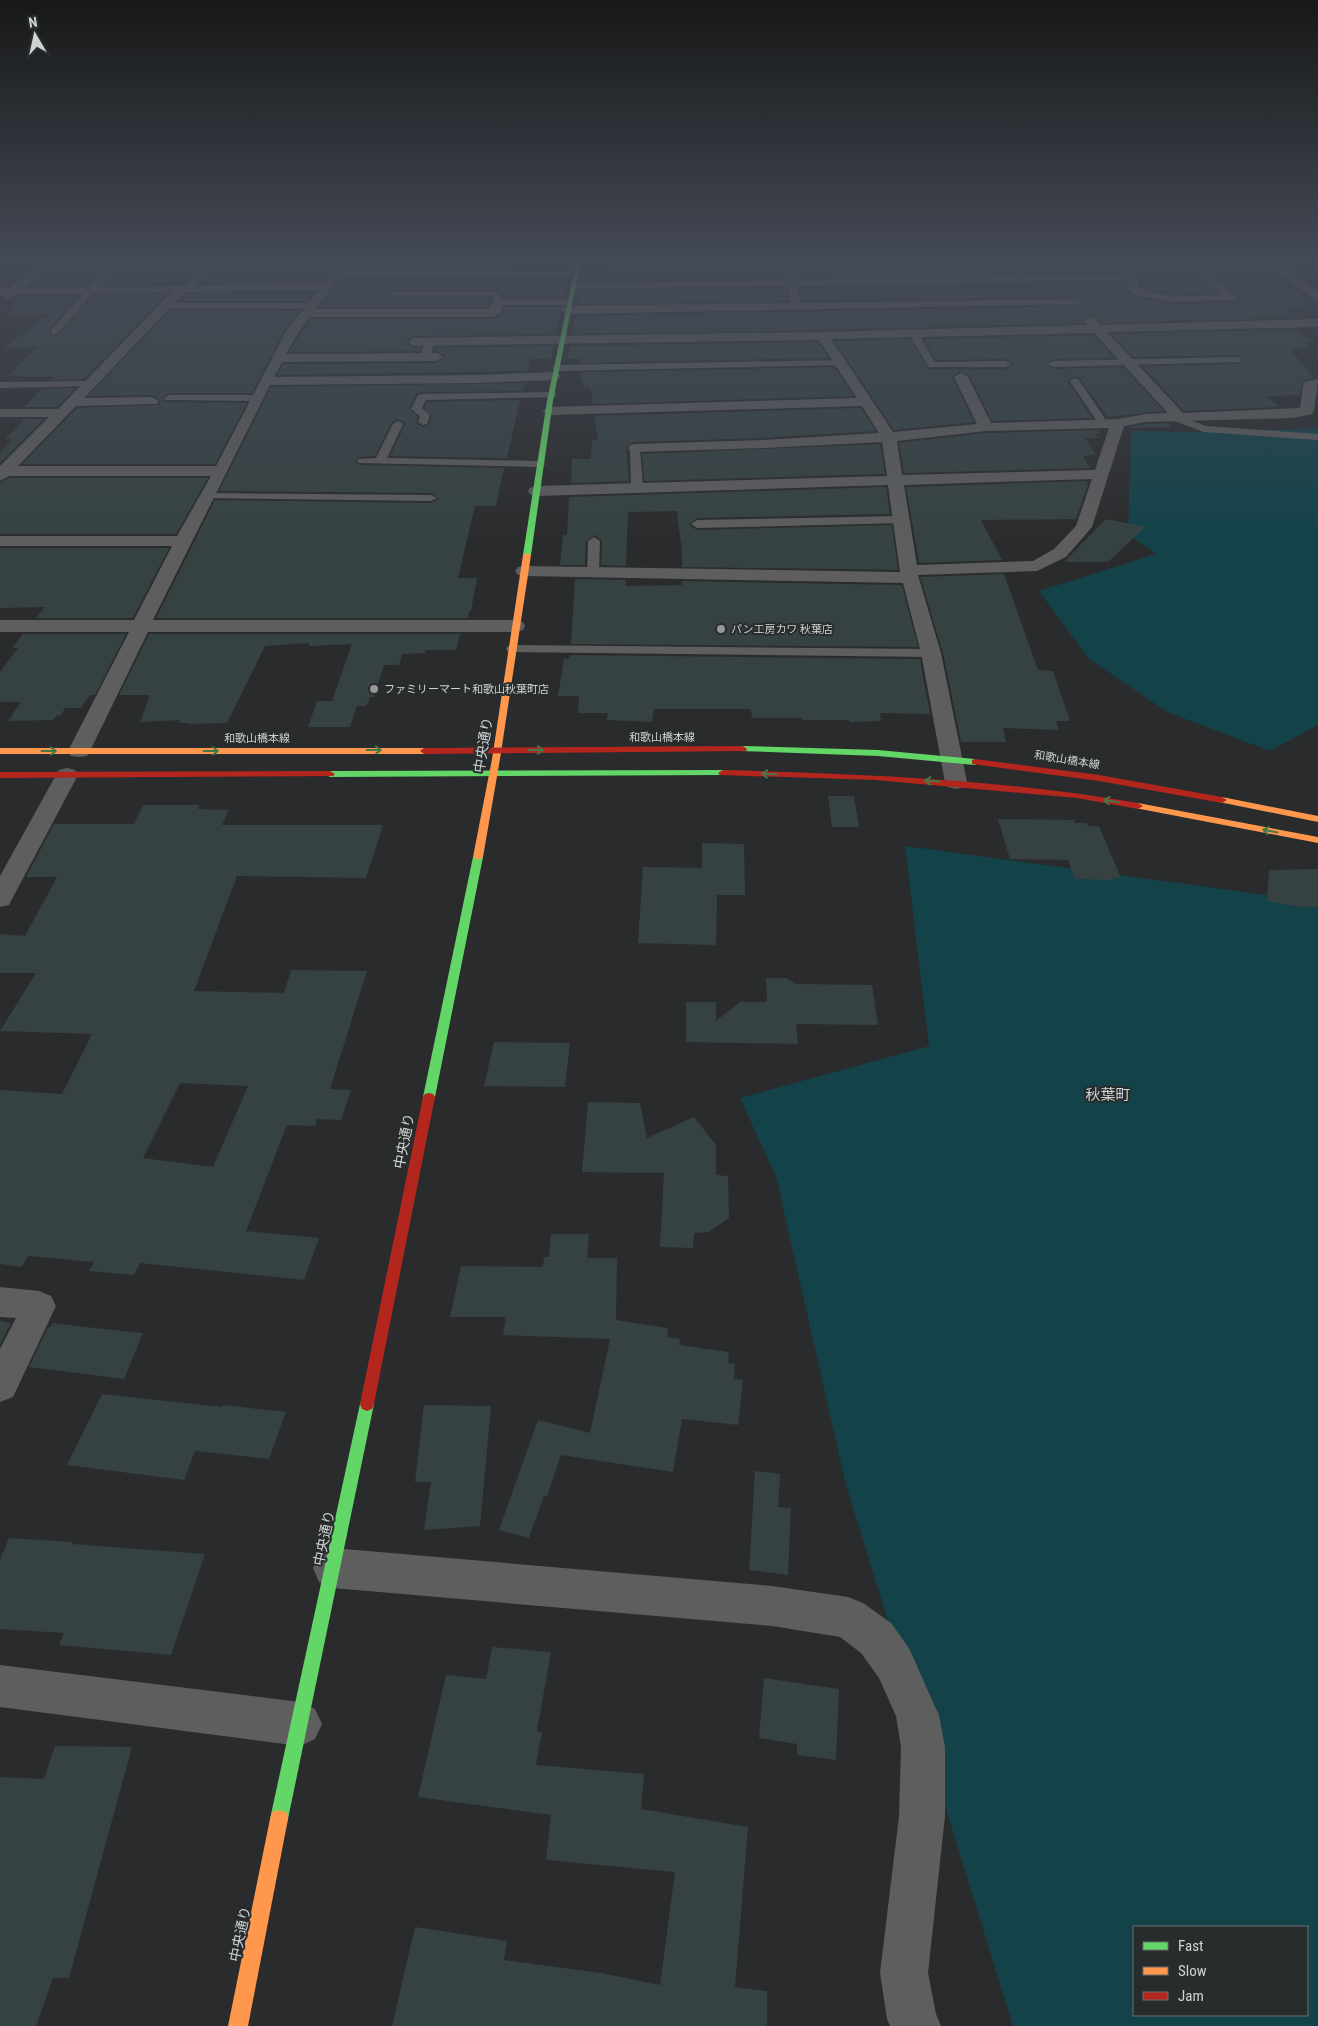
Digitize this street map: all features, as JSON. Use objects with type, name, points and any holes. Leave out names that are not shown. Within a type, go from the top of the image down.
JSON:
[{"type":"main road","name":"中央通り","points":[[238,2026],[250,1958],[334,1568],[494,775],[552,395],[555,364],[558,354]]},
{"type":"main road","name":"和歌山橋本線","points":[[0,751],[748,750],[876,753],[1028,767],[1152,786],[1318,819]]},
{"type":"main road","points":[[0,776],[742,773],[876,777],[956,782],[1077,795],[1226,821],[1318,840]]},
{"type":"street","points":[[2,473],[120,354]]},
{"type":"street","points":[[79,751],[183,541],[221,471],[280,354]]},
{"type":"street","points":[[835,354],[889,437],[894,480],[910,574],[930,652],[954,760],[956,782]]},
{"type":"street","points":[[1121,354],[1176,417]]},
{"type":"street","points":[[277,358],[454,357]]},
{"type":"street","points":[[267,381],[477,379],[496,377],[555,364]]},
{"type":"street","points":[[961,377],[986,427]]},
{"type":"street","points":[[634,448],[764,444],[889,437],[986,427],[1110,423],[1146,418],[1267,416],[1307,411],[1310,385],[1318,383]]},
{"type":"street","points":[[72,402],[152,401]]},
{"type":"street","points":[[549,411],[866,402]]},
{"type":"street","points":[[0,413],[62,413]]},
{"type":"street","points":[[524,571],[910,574],[1037,566],[1060,553],[1084,527],[1102,474],[1110,423]]},
{"type":"street","points":[[2,473],[221,471]]},
{"type":"street","points":[[536,491],[1102,474]]},
{"type":"street","points":[[0,541],[183,541]]},
{"type":"street","points":[[0,626],[516,626]]},
{"type":"street","points":[[0,899],[67,775]]},
{"type":"street","points":[[0,1302],[39,1306],[0,1386]]},
{"type":"street","points":[[334,1568],[772,1606],[848,1618],[876,1638],[894,1663],[917,1716],[923,1747],[922,1816],[904,1973],[912,2019],[916,2026]]},
{"type":"street","points":[[0,1686],[300,1724]]},
{"type":"lane","points":[[925,354],[932,365],[1006,364]]},
{"type":"lane","points":[[1053,364],[1237,360]]},
{"type":"lane","points":[[555,364],[841,363]]},
{"type":"lane","points":[[1075,381],[1110,423]]},
{"type":"lane","points":[[0,385],[90,384]]},
{"type":"lane","points":[[422,422],[425,415],[416,409],[422,397],[552,395]]},
{"type":"lane","points":[[168,398],[258,398]]},
{"type":"lane","points":[[1176,417],[1204,429],[1318,437]]},
{"type":"lane","points":[[380,461],[398,424]]},
{"type":"lane","points":[[634,448],[637,487]]},
{"type":"lane","points":[[362,461],[540,464]]},
{"type":"lane","points":[[208,496],[431,498]]},
{"type":"lane","points":[[697,524],[901,520]]},
{"type":"lane","points":[[593,572],[594,541]]},
{"type":"lane","points":[[513,650],[930,652]]},
{"type":"shaded area","points":[[1318,428],[1318,725],[1270,751],[1167,712],[1088,658],[1039,591],[1156,554],[1128,534],[1131,431],[1209,432]]},
{"type":"shaded area","points":[[905,846],[1318,902],[1318,2026],[1013,2026],[846,1485],[776,1177],[740,1098],[929,1046]]},
{"type":"building","points":[[30,354],[109,354],[84,379],[51,380],[54,377],[7,376]]},
{"type":"building","points":[[129,354],[272,354],[252,393],[169,393],[162,397],[165,402],[247,403],[215,464],[22,464],[77,408],[159,405],[161,401],[152,395],[88,396]]},
{"type":"building","points":[[442,354],[552,354],[551,359],[530,359],[529,371],[277,375],[283,364],[437,363],[445,356]]},
{"type":"building","points":[[568,354],[826,354],[829,358],[581,363],[581,359],[567,359]]},
{"type":"building","points":[[842,354],[919,354],[929,369],[1006,369],[1013,363],[1006,359],[936,360],[932,354],[1110,354],[1114,358],[1053,359],[1046,365],[1053,369],[1123,367],[1164,411],[1107,417],[1080,378],[1076,376],[1069,379],[1068,382],[1092,418],[992,421],[970,376],[960,371],[952,378],[974,422],[894,430]]},
{"type":"building","points":[[1130,354],[1294,354],[1314,378],[1303,381],[1300,395],[1266,396],[1279,407],[1184,411],[1142,366],[1240,364],[1243,358],[1237,355],[1133,357]]},
{"type":"building","points":[[834,367],[854,396],[593,404],[590,387],[583,387],[583,382],[581,382],[581,372]]},
{"type":"building","points":[[526,383],[523,391],[422,392],[416,394],[409,408],[418,417],[416,423],[423,427],[429,425],[432,416],[424,408],[427,402],[520,400],[507,458],[390,456],[405,425],[404,422],[397,419],[391,423],[375,456],[359,457],[355,461],[359,465],[504,468],[496,506],[475,506],[458,578],[477,578],[468,618],[156,618],[215,500],[431,503],[439,499],[431,493],[219,491],[271,387]]},
{"type":"building","points":[[76,388],[57,407],[24,407],[42,389]]},
{"type":"building","points":[[861,408],[876,431],[764,438],[635,442],[630,443],[626,447],[629,481],[571,483],[572,459],[591,459],[592,440],[598,440],[594,416]]},
{"type":"building","points":[[12,419],[44,419],[0,463],[0,453],[12,439],[5,439],[24,420]]},
{"type":"building","points":[[1168,423],[1172,427],[1125,428],[1146,424]]},
{"type":"building","points":[[1098,430],[1101,434],[1095,434],[1098,438],[1085,438],[1096,455],[1083,456],[1090,468],[904,473],[899,443],[986,433]]},
{"type":"building","points":[[880,444],[885,474],[644,481],[642,454]]},
{"type":"building","points":[[9,478],[208,478],[176,534],[0,534],[0,483]]},
{"type":"building","points":[[1087,481],[1088,484],[1076,519],[981,520],[1002,560],[919,563],[906,487]]},
{"type":"building","points":[[886,487],[890,514],[697,518],[689,525],[697,530],[892,525],[898,570],[682,567],[677,511],[628,512],[626,566],[601,565],[602,541],[595,535],[586,541],[585,565],[560,565],[563,535],[567,535],[569,497]]},
{"type":"building","points":[[1106,519],[1145,527],[1108,562],[1064,562]]},
{"type":"building","points":[[0,548],[169,548],[133,618],[36,618],[45,607],[0,608]]},
{"type":"building","points":[[1004,574],[1038,670],[1053,671],[1070,721],[1056,721],[1059,730],[1003,728],[1006,742],[961,742],[943,653],[920,577]]},
{"type":"building","points":[[575,579],[626,580],[625,586],[682,585],[682,581],[902,585],[918,647],[571,644]]},
{"type":"building","points":[[23,634],[126,634],[95,695],[90,695],[81,708],[65,708],[61,715],[57,715],[53,720],[8,721],[21,702],[0,702],[0,672],[18,648],[12,648]]},
{"type":"building","points":[[149,634],[460,634],[456,650],[426,650],[425,653],[402,654],[399,665],[384,665],[374,697],[370,697],[366,706],[357,706],[350,727],[308,727],[317,701],[332,701],[352,644],[309,646],[309,643],[265,646],[227,723],[189,724],[179,723],[180,720],[140,722],[150,695],[119,695]]},
{"type":"building","points":[[570,655],[920,659],[930,714],[880,713],[881,721],[849,722],[849,720],[803,720],[802,718],[752,718],[751,709],[654,709],[652,722],[607,720],[608,713],[578,713],[579,696],[558,696],[564,659],[569,659]]},
{"type":"building","points":[[828,796],[854,796],[859,827],[832,827]]},
{"type":"building","points":[[143,805],[200,805],[198,809],[229,810],[222,825],[383,825],[366,878],[237,876],[194,991],[284,993],[291,970],[367,971],[330,1089],[351,1090],[341,1120],[317,1119],[315,1126],[287,1125],[246,1231],[319,1238],[304,1280],[140,1263],[134,1275],[89,1271],[94,1262],[28,1256],[22,1267],[0,1264],[0,1090],[62,1094],[92,1034],[0,1031],[36,973],[0,973],[0,934],[25,936],[57,877],[26,877],[54,824],[134,824]],"holes":[[[180,1083],[248,1086],[213,1167],[143,1158]]]},
{"type":"building","points":[[998,819],[1074,820],[1075,823],[1099,826],[1121,878],[1112,878],[1113,880],[1075,879],[1068,860],[1010,859]]},
{"type":"building","points":[[702,843],[744,844],[745,895],[717,895],[716,945],[638,943],[643,867],[702,868]]},
{"type":"building","points":[[1318,869],[1318,907],[1301,907],[1267,901],[1269,870]]},
{"type":"building","points":[[766,978],[786,978],[796,984],[872,985],[878,1025],[796,1024],[798,1044],[686,1042],[686,1002],[716,1002],[716,1021],[740,1002],[767,1002]]},
{"type":"building","points":[[494,1042],[570,1043],[565,1087],[484,1086]]},
{"type":"building","points":[[588,1102],[640,1103],[647,1138],[694,1117],[716,1145],[716,1175],[728,1176],[729,1218],[709,1232],[694,1233],[693,1248],[660,1247],[664,1173],[582,1172]]},
{"type":"building","points":[[551,1234],[589,1234],[587,1258],[617,1258],[616,1320],[668,1328],[667,1337],[680,1339],[679,1345],[729,1352],[728,1363],[735,1364],[734,1379],[743,1380],[738,1425],[682,1419],[673,1472],[561,1455],[547,1496],[544,1496],[529,1538],[499,1530],[538,1420],[590,1433],[610,1339],[503,1335],[506,1317],[450,1317],[461,1266],[543,1267],[544,1257],[549,1257]]},
{"type":"building","points":[[0,1321],[11,1323],[0,1345]]},
{"type":"building","points":[[53,1323],[143,1333],[124,1379],[29,1367],[48,1327],[50,1328]]},
{"type":"building","points":[[102,1394],[286,1412],[269,1459],[195,1451],[184,1480],[67,1465]]},
{"type":"building","points":[[424,1405],[491,1406],[480,1526],[424,1530],[431,1482],[415,1482]]},
{"type":"building","points":[[755,1471],[780,1474],[778,1507],[791,1508],[788,1575],[749,1570]]},
{"type":"building","points":[[9,1538],[205,1554],[171,1655],[59,1645],[64,1633],[0,1629],[0,1560]]},
{"type":"building","points":[[492,1647],[551,1652],[537,1731],[542,1732],[536,1765],[644,1774],[641,1809],[748,1827],[735,1987],[767,1991],[767,2026],[392,2026],[415,1927],[507,1941],[504,1960],[601,1973],[660,1985],[675,1872],[546,1860],[551,1815],[418,1797],[446,1675],[486,1679]]},
{"type":"building","points":[[764,1678],[839,1689],[836,1760],[797,1755],[797,1744],[759,1738]]},
{"type":"building","points":[[55,1746],[132,1747],[69,1978],[53,1978],[36,2026],[0,2026],[0,1777],[44,1779]]},
{"type":"traffic: fast","points":[[527,555],[550,401],[560,354]]},
{"type":"traffic: fast","points":[[743,749],[878,753],[975,762]]},
{"type":"traffic: fast","points":[[330,774],[723,773]]},
{"type":"traffic: fast","points":[[429,1097],[478,857]]},
{"type":"traffic: fast","points":[[279,1819],[367,1404]]},
{"type":"traffic: slow","points":[[478,857],[496,759],[527,555]]},
{"type":"traffic: slow","points":[[0,751],[424,751]]},
{"type":"traffic: slow","points":[[1222,800],[1318,819]]},
{"type":"traffic: slow","points":[[1138,806],[1318,840]]},
{"type":"traffic: slow","points":[[238,2026],[279,1819]]},
{"type":"traffic: jam","points":[[424,751],[743,749]]},
{"type":"traffic: jam","points":[[975,762],[1099,778],[1222,800]]},
{"type":"traffic: jam","points":[[723,773],[875,777],[1077,795],[1138,806]]},
{"type":"traffic: jam","points":[[0,775],[330,774]]},
{"type":"traffic: jam","points":[[367,1404],[429,1097]]},
{"type":"place","name":"パン工房カワ 秋葉店","points":[[721,629]]},
{"type":"place","name":"ファミリーマート和歌山秋葉町店","points":[[374,689]]},
{"type":"district","name":"秋葉町","points":[[1108,1095]]}]
